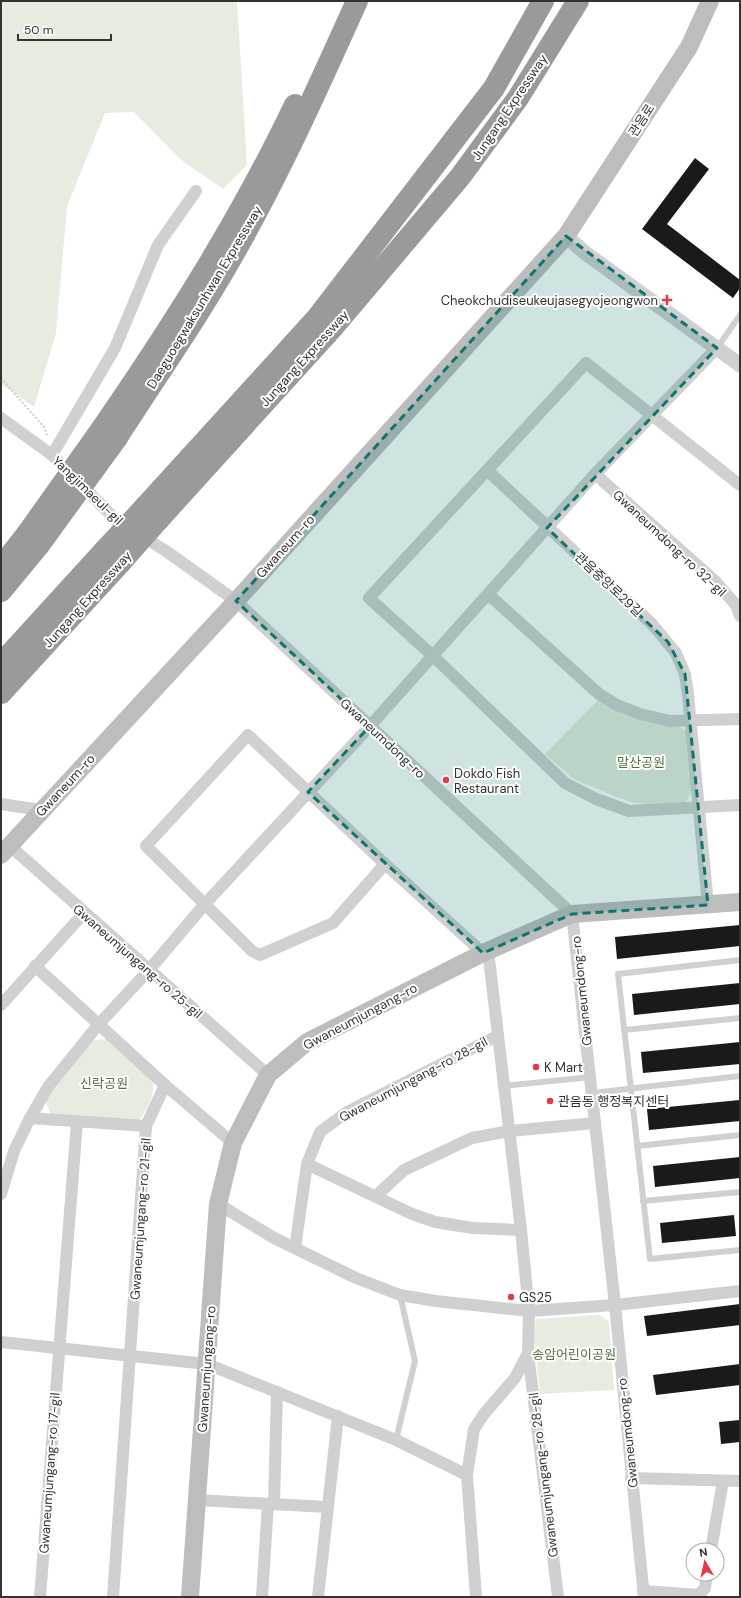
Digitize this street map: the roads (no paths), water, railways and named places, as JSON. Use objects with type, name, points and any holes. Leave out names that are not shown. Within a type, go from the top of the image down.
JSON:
[{"type":"highway","name":"Daeguoegwaksunhwan Expressway","points":[[109,433],[139,375],[210,262],[243,204],[293,109],[344,1]]},
{"type":"highway","name":"Daeguoegwaksunhwan Expressway","points":[[1,591],[33,539],[109,433],[174,353],[243,238],[292,144],[358,1]]},
{"type":"highway","name":"Jungang Expressway","points":[[1,692],[114,555],[152,513],[322,312],[494,88],[543,1]]},
{"type":"highway","name":"Jungang Expressway","points":[[152,513],[334,326],[460,177],[518,98],[578,1]]},
{"type":"highway","name":"Daeguoegwaksunhwan Expressway","points":[[1,567],[33,539]]},
{"type":"highway","name":"Jungang Expressway","points":[[1,664],[114,555]]},
{"type":"main road","name":"관음로","points":[[566,236],[689,47],[710,1]]},
{"type":"main road","name":"Gwaneum-ro","points":[[5,850],[236,601],[566,236]]},
{"type":"main road","name":"Gwaneumjungang-ro","points":[[190,1597],[218,1204],[233,1143],[268,1075],[307,1042],[485,951],[572,914],[740,902]]},
{"type":"street","points":[[52,456],[115,348],[158,245],[196,191]]},
{"type":"street","points":[[566,236],[584,252],[740,365]]},
{"type":"street","points":[[1,1194],[14,1151],[30,1118],[48,1087],[98,1025],[149,970],[204,906],[370,726],[595,474],[717,348]]},
{"type":"street","points":[[740,485],[653,414],[586,363],[488,471],[369,598],[433,656],[565,783],[596,799],[629,811],[740,805]]},
{"type":"street","name":"Yangjimaeul-gil","points":[[1,418],[52,456],[116,520],[166,551],[236,601]]},
{"type":"street","name":"관음중앙로29길","points":[[488,471],[652,624],[676,653],[685,674],[708,905]]},
{"type":"street","name":"Gwaneumdong-ro 32-gil","points":[[595,474],[715,581],[736,605],[740,616]]},
{"type":"street","points":[[488,594],[598,694],[617,704],[640,714],[670,721],[740,719]]},
{"type":"street","name":"Gwaneumdong-ro","points":[[236,601],[572,914],[591,1077],[644,1594]]},
{"type":"street","points":[[385,864],[333,923],[260,954],[252,951],[204,906],[146,846],[248,735],[385,864],[485,951]]},
{"type":"street","points":[[1,804],[42,810]]},
{"type":"street","name":"Gwaneumjungang-ro 25-gil","points":[[5,850],[84,913],[268,1075]]},
{"type":"street","points":[[1,1005],[84,913]]},
{"type":"street","name":"Gwaneumjungang-ro 28-gil","points":[[485,951],[510,1131],[529,1311],[528,1353],[558,1597]]},
{"type":"street","points":[[35,966],[165,1085],[233,1143]]},
{"type":"street","name":"Gwaneumjungang-ro 28-gil","points":[[295,1248],[307,1164],[320,1132],[347,1112],[497,1036]]},
{"type":"street","name":"Gwaneumjungang-ro 21-gil","points":[[130,1356],[146,1126],[165,1085]]},
{"type":"street","points":[[30,1118],[146,1126]]},
{"type":"street","points":[[58,1348],[77,1122]]},
{"type":"street","points":[[376,1196],[404,1170],[472,1138],[510,1131],[595,1124]]},
{"type":"street","points":[[307,1164],[412,1214],[435,1222],[473,1228],[521,1230]]},
{"type":"street","points":[[218,1204],[295,1248],[356,1278],[400,1295],[436,1301],[529,1311],[615,1305],[740,1291]]},
{"type":"street","points":[[1,1342],[207,1364],[396,1440],[467,1475]]},
{"type":"street","name":"Gwaneumjungang-ro 17-gil","points":[[40,1597],[58,1348]]},
{"type":"street","name":"Gwaneumjungang-ro 28-gil","points":[[476,1597],[467,1475],[474,1429],[484,1414],[515,1378],[528,1353]]},
{"type":"street","points":[[113,1597],[130,1356]]},
{"type":"street","points":[[262,1597],[271,1504],[277,1392]]},
{"type":"street","points":[[318,1597],[338,1416]]},
{"type":"street","points":[[631,1478],[740,1481]]},
{"type":"street","points":[[712,1542],[723,1481]]},
{"type":"street","points":[[197,1500],[328,1507]]},
{"type":"street","points":[[644,1594],[699,1595],[705,1588],[706,1582]]},
{"type":"lane","points":[[717,348],[740,315]]},
{"type":"lane","points":[[740,960],[618,974],[650,1259],[740,1250]]},
{"type":"lane","points":[[624,1030],[740,1018]]},
{"type":"lane","points":[[592,1093],[740,1076]]},
{"type":"lane","points":[[504,1086],[591,1077]]},
{"type":"lane","points":[[637,1146],[740,1135]]},
{"type":"lane","points":[[643,1201],[740,1192]]},
{"type":"lane","points":[[396,1440],[415,1361],[400,1295]]},
{"type":"place","name":"Cheokchudiseukeujasegyojeongwon","points":[[667,300]]},
{"type":"place","name":"Dokdo Fish Restaurant","points":[[446,780]]},
{"type":"place","name":"K Mart","points":[[536,1067]]},
{"type":"place","name":"관음동 행정복지센터","points":[[550,1101]]},
{"type":"place","name":"GS25","points":[[511,1297]]},
{"type":"park label","name":"말산공원","points":[[641,762]]},
{"type":"park label","name":"신락공원","points":[[104,1083]]},
{"type":"park label","name":"송암어린이공원","points":[[574,1354]]}]
